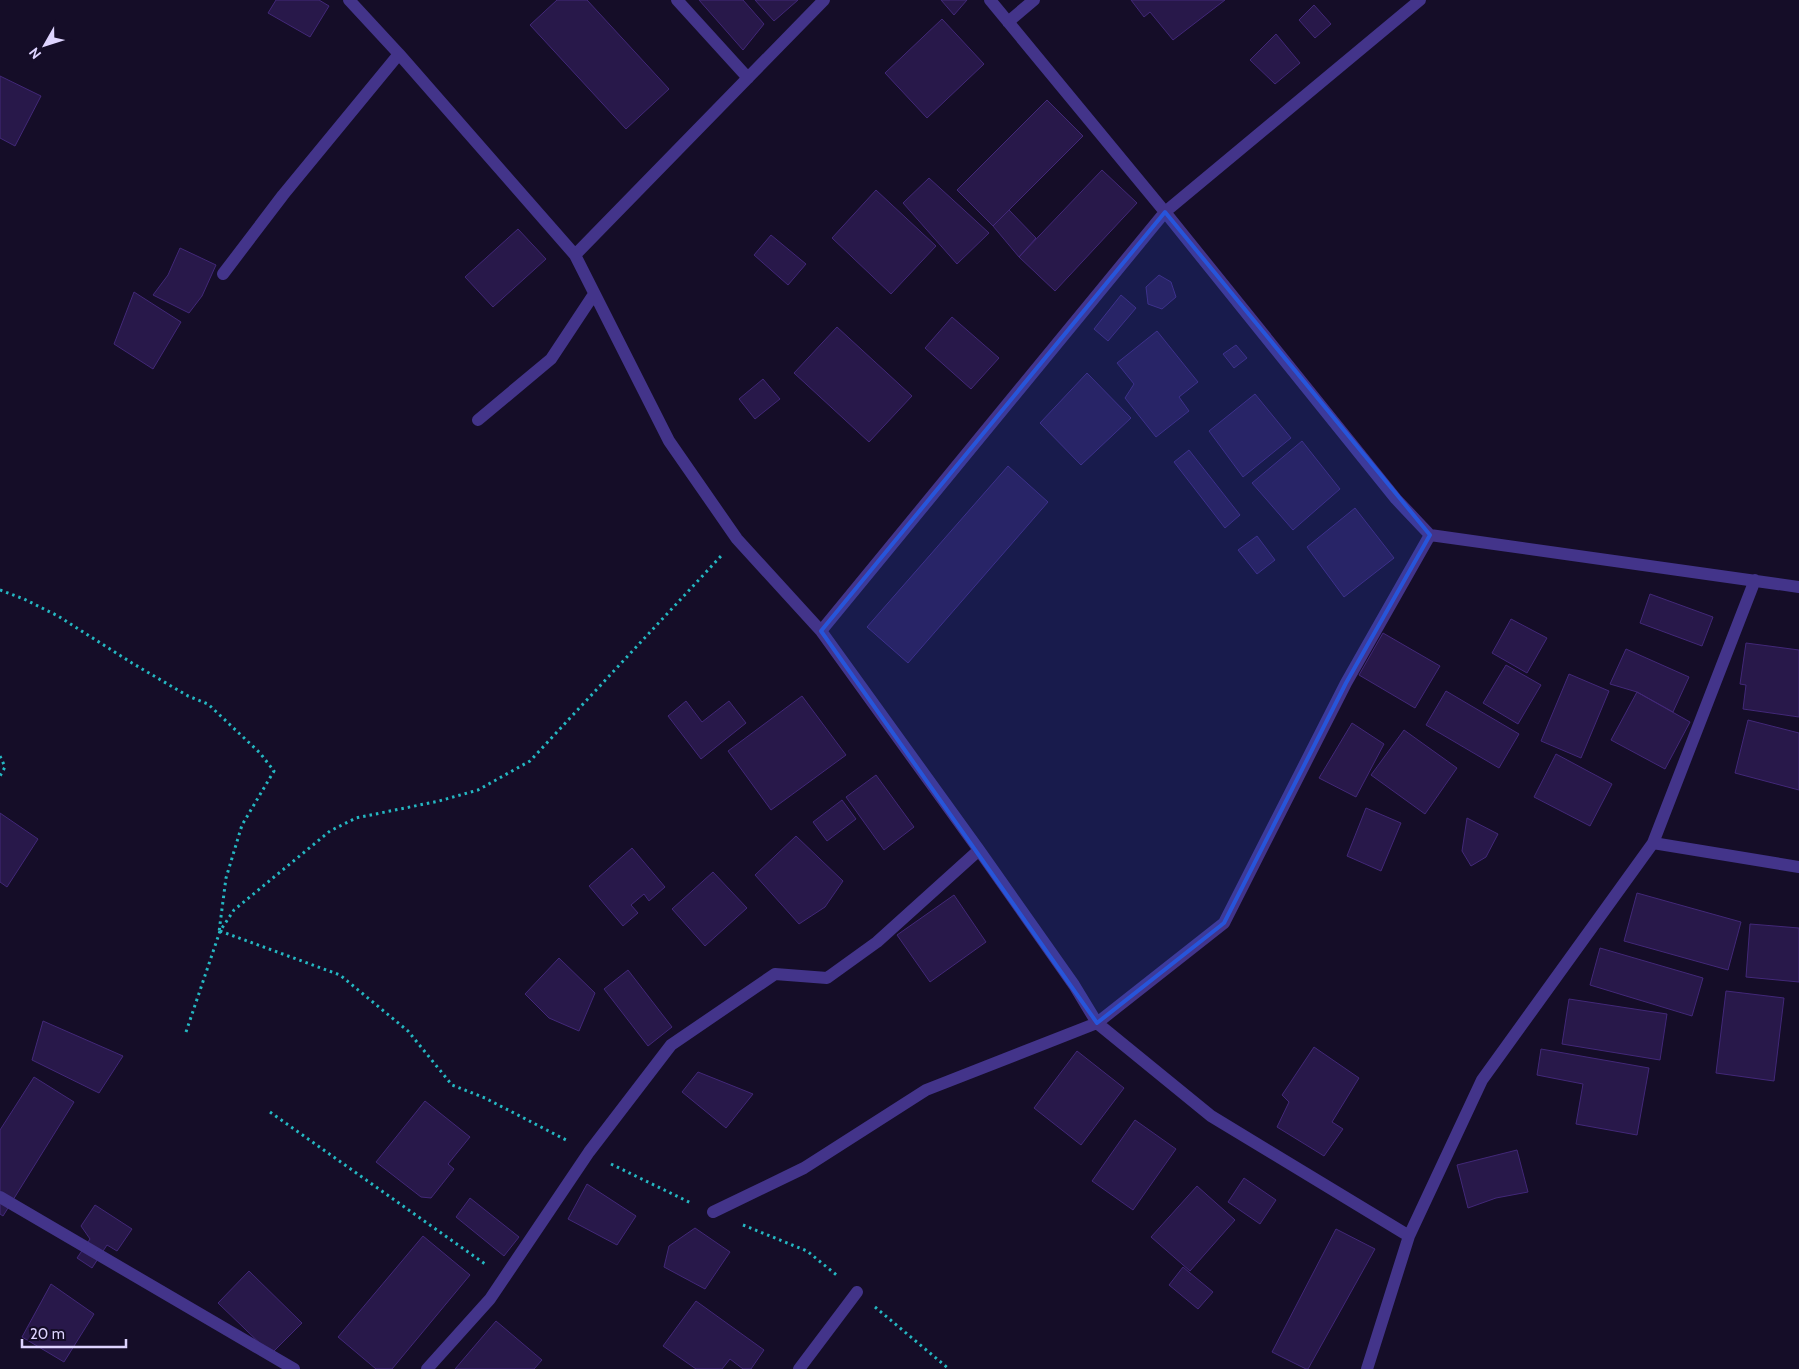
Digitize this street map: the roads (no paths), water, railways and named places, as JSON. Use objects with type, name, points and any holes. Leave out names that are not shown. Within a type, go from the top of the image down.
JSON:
[{"type":"street","points":[[349,0],[399,54],[574,255],[669,441],[737,539],[821,631],[979,850],[1074,985],[1098,1023],[1211,1116],[1409,1236]]},
{"type":"street","points":[[677,0],[748,78]]},
{"type":"street","points":[[574,255],[824,0]]},
{"type":"street","points":[[990,0],[1165,212],[1396,499],[1430,535],[1799,587]]},
{"type":"street","points":[[1008,22],[1034,0]]},
{"type":"street","points":[[821,631],[1165,212],[1420,0]]},
{"type":"street","points":[[223,274],[283,195],[399,54]]},
{"type":"street","points":[[478,420],[552,359],[594,294]]},
{"type":"street","points":[[713,1212],[804,1168],[926,1090],[1098,1023],[1224,923],[1346,683],[1430,535]]},
{"type":"street","points":[[1367,1369],[1409,1236],[1482,1080],[1653,843],[1754,580]]},
{"type":"street","points":[[1653,843],[1799,867]]},
{"type":"street","points":[[427,1369],[490,1299],[589,1152],[671,1046],[775,974],[827,978],[876,942],[979,850]]},
{"type":"street","points":[[0,1197],[294,1369]]},
{"type":"street","points":[[799,1369],[857,1292]]}]
